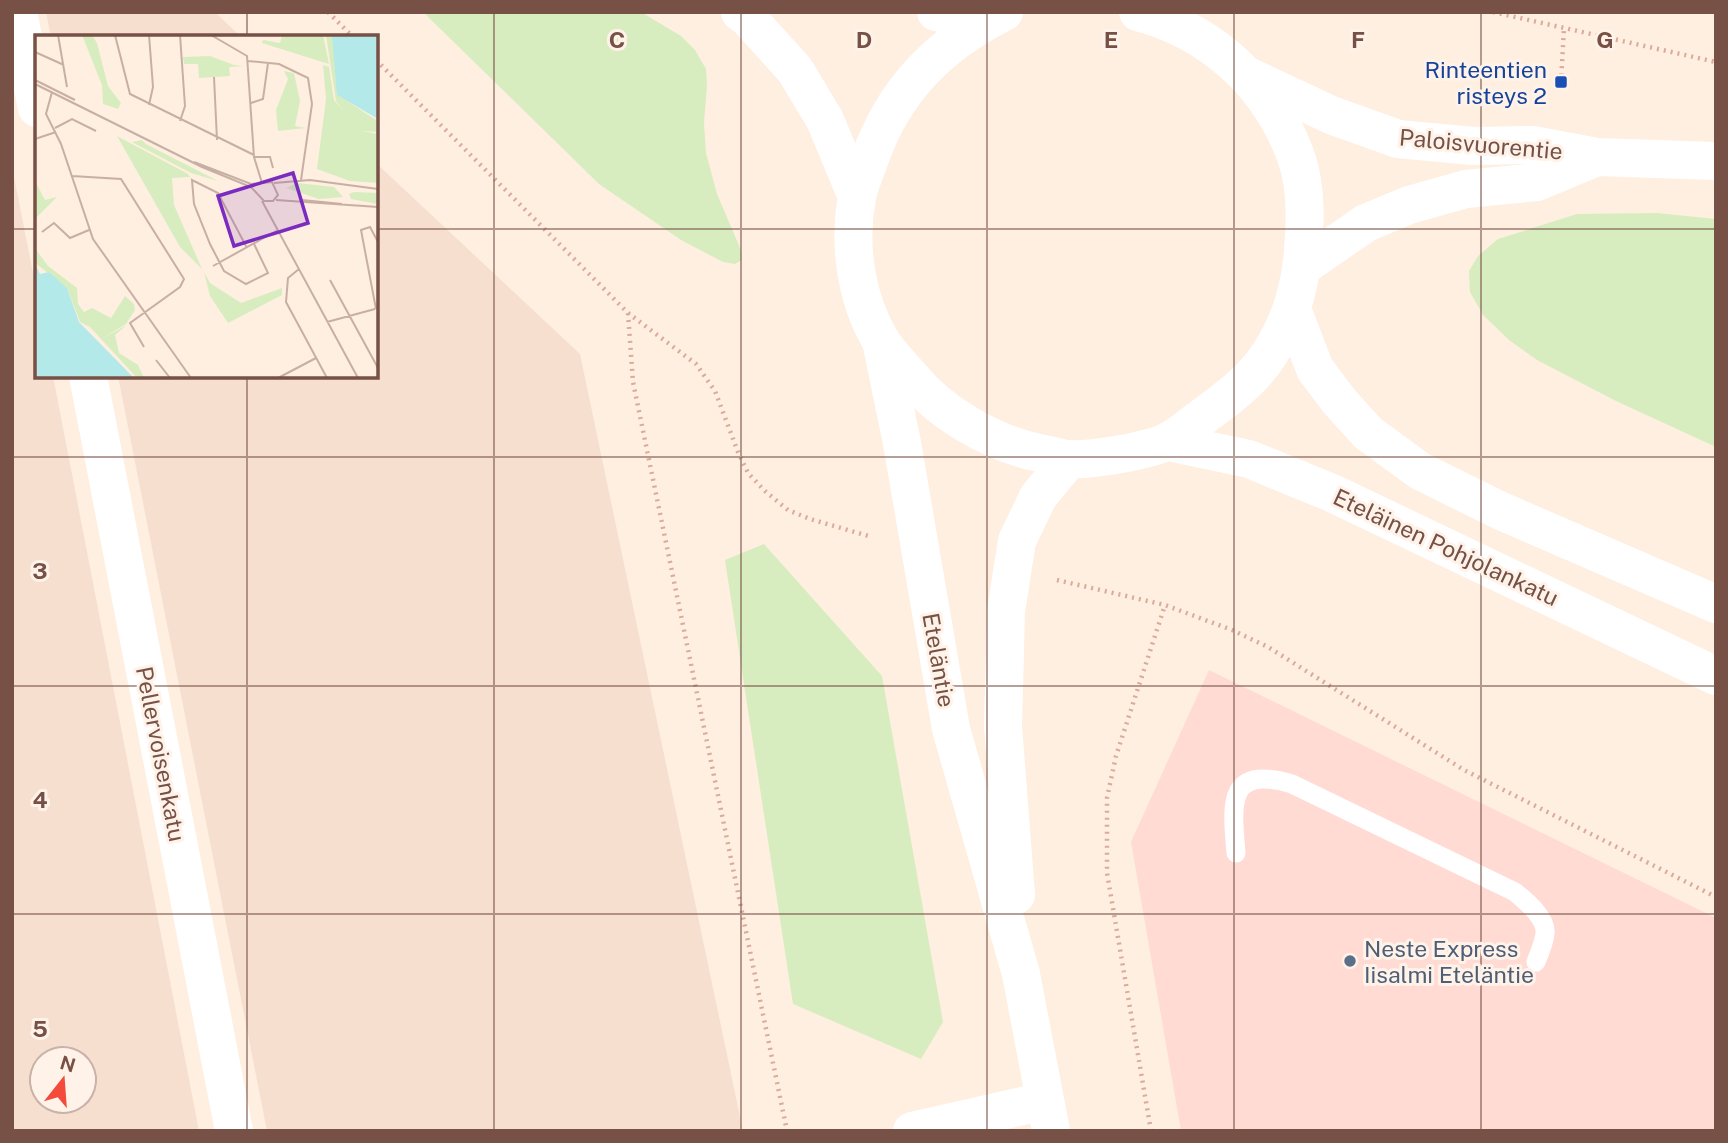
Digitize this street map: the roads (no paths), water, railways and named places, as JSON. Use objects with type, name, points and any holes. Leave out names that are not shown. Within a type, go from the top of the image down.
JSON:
[{"type":"street","points":[[18,12],[35,98]]},
{"type":"street","points":[[740,12],[795,70],[825,120],[857,197]]},
{"type":"street","points":[[936,12],[993,18]]},
{"type":"street","points":[[993,18],[938,54],[905,89],[879,133],[857,197],[854,265],[862,296],[881,341],[923,392],[968,424],[1018,448],[1069,459],[1126,453],[1167,442],[1240,390],[1270,353],[1292,309],[1302,267],[1306,214],[1296,156],[1279,120],[1250,77],[1218,49],[1153,14]]},
{"type":"street","name":"Paloisvuorentie","points":[[1250,77],[1331,115],[1398,139],[1473,146],[1533,145],[1597,157],[1716,161]]},
{"type":"street","name":"Paloisvuorentie","points":[[1302,267],[1366,223],[1409,205],[1466,189],[1537,182],[1597,157]]},
{"type":"street","points":[[1292,309],[1315,369],[1339,401],[1368,433],[1420,471],[1501,511],[1716,604]]},
{"type":"street","name":"Eteläntie","points":[[881,341],[902,443],[951,729],[1021,974],[1048,1116]]},
{"type":"street","name":"Pellervoisenkatu","points":[[88,378],[233,1131]]},
{"type":"street","name":"Eteläinen Pohjolankatu","points":[[1167,442],[1249,459],[1332,493],[1716,676]]},
{"type":"street","name":"Eteläntie","points":[[1021,974],[1003,726],[1006,611],[1017,541],[1038,497],[1069,459]]},
{"type":"street","points":[[912,1131],[1048,1116]]},
{"type":"lane","points":[[1236,853],[1233,802],[1241,787],[1258,780],[1276,779],[1293,784],[1515,892],[1529,903],[1544,925],[1545,934],[1536,962]]},
{"type":"place","name":"Rinteentien risteys 2","points":[[1561,82]]},
{"type":"place","name":"Neste Express Iisalmi Eteläntie","points":[[1350,961]]}]
